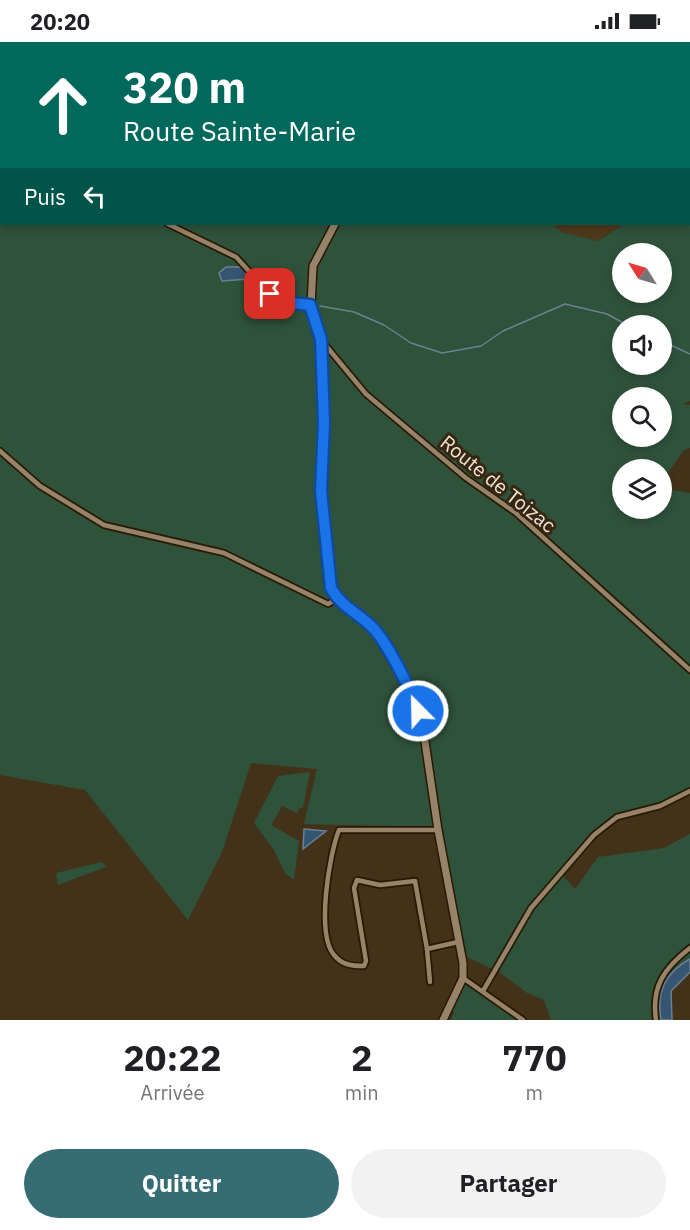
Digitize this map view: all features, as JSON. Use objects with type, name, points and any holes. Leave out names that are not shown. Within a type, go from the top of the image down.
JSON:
[{"type":"street","points":[[170,225],[236,257],[270,294],[292,303],[310,305]]},
{"type":"street","points":[[334,225],[314,266],[310,305],[321,339],[324,429],[321,491],[331,588],[337,599],[374,630],[412,694],[423,728],[438,830],[463,963],[463,978],[443,1020]]},
{"type":"street","name":"Route de Toizac","points":[[321,339],[366,394],[466,478],[516,513],[576,570],[690,670]]},
{"type":"street","points":[[0,451],[40,486],[104,525],[224,553],[328,604],[337,599]]},
{"type":"street","points":[[483,991],[524,918],[594,835],[617,817],[660,806],[690,791]]},
{"type":"street","points":[[430,982],[427,949],[415,881],[380,885],[357,880],[354,888],[366,961],[364,966],[342,963],[332,954],[327,941],[326,889],[339,830],[438,830]]},
{"type":"street","points":[[427,949],[458,942]]},
{"type":"street","points":[[656,1020],[654,996],[660,978],[676,959],[690,948]]},
{"type":"street","points":[[463,978],[523,1020]]},
{"type":"shaded area","points":[[553,225],[622,225],[598,241],[562,232]]},
{"type":"green space","points":[[0,225],[553,225],[562,232],[598,241],[622,225],[690,225],[690,401],[683,404],[690,405],[690,448],[683,451],[672,467],[672,459],[612,459],[612,519],[672,519],[672,490],[690,493],[690,792],[628,814],[611,823],[596,836],[562,875],[575,889],[598,857],[664,848],[690,834],[690,959],[679,970],[669,987],[662,1005],[661,1020],[551,1020],[544,1000],[527,993],[499,972],[458,953],[435,827],[304,824],[317,769],[251,763],[222,852],[188,920],[85,790],[0,775]]},
{"type":"green space","points":[[310,772],[303,808],[300,808],[297,813],[282,806],[271,825],[299,841],[294,880],[285,873],[274,850],[254,823],[278,776]]},
{"type":"green space","points":[[102,862],[106,867],[58,885],[56,873]]},
{"type":"green space","points":[[465,984],[469,984],[519,1020],[451,1020],[454,1012],[452,1010]]},
{"type":"water","points":[[226,267],[243,267],[248,279],[222,281],[219,273]]},
{"type":"water","points":[[304,829],[326,831],[303,849]]},
{"type":"water","points":[[690,959],[690,972],[671,991],[672,1020],[661,1020],[660,1001],[664,984],[674,970]]},
{"type":"waterway","points":[[320,306],[354,312],[384,325],[411,343],[442,353],[481,346],[503,331],[565,304],[612,317]]},
{"type":"waterway","points":[[672,346],[690,354]]},
{"type":"route","points":[[270,294],[292,303],[310,305],[321,339],[324,423],[321,466],[322,516],[331,588],[337,599],[374,630],[412,694],[418,711]]}]
